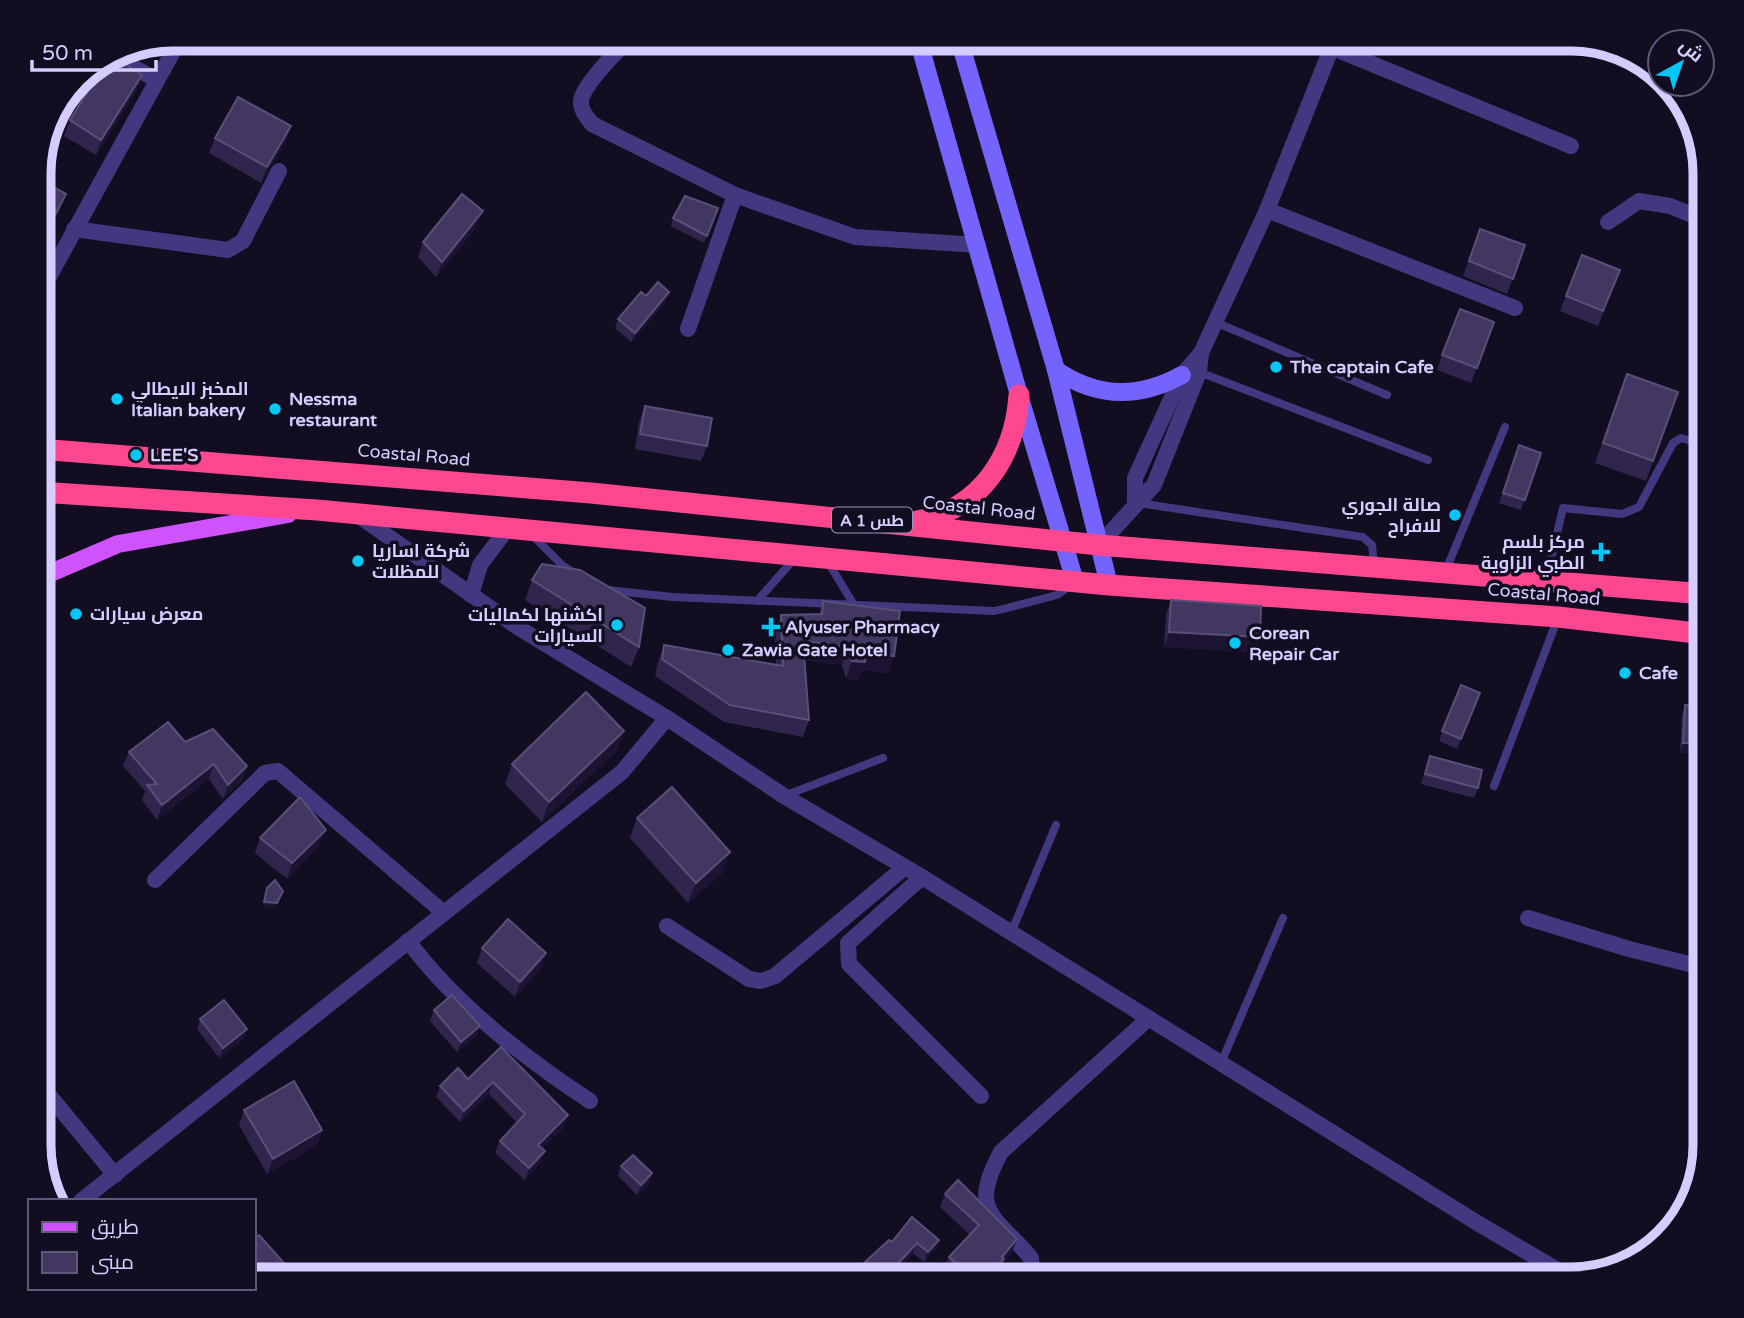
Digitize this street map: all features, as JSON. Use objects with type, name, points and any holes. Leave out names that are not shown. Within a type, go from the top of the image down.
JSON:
[{"type":"highway","points":[[905,523],[950,511],[987,482],[1012,442],[1018,395]]},
{"type":"highway","name":"Coastal Road","points":[[51,450],[591,492],[1063,539],[1099,545],[1693,593]]},
{"type":"highway","name":"Coastal Road","points":[[51,493],[317,510],[1109,585],[1558,617],[1693,633]]},
{"type":"main road","points":[[922,51],[1018,395],[1075,581]]},
{"type":"main road","points":[[963,51],[1056,370],[1109,585]]},
{"type":"main road","points":[[1056,370],[1072,380],[1108,393],[1146,390],[1190,374]]},
{"type":"main road","points":[[51,572],[90,553],[145,537],[317,510]]},
{"type":"street","points":[[51,272],[173,51]]},
{"type":"street","points":[[618,51],[587,88],[581,100],[583,111],[592,124],[735,195],[855,237],[978,245]]},
{"type":"street","points":[[1099,545],[1125,519],[1135,503],[1135,478],[1201,352],[1267,210],[1330,51]]},
{"type":"street","points":[[1351,51],[1570,146]]},
{"type":"street","points":[[123,62],[157,80]]},
{"type":"street","points":[[74,229],[228,250],[243,241],[279,172]]},
{"type":"street","points":[[688,329],[735,195]]},
{"type":"street","points":[[1608,222],[1639,201],[1670,206],[1693,215]]},
{"type":"street","points":[[1267,210],[1515,308]]},
{"type":"street","points":[[359,516],[519,628],[667,718],[784,796],[922,877],[1552,1267]]},
{"type":"street","points":[[471,595],[480,565],[506,529]]},
{"type":"street","points":[[89,1198],[622,772],[667,718]]},
{"type":"street","points":[[155,880],[265,773],[278,771],[444,913]]},
{"type":"street","points":[[667,926],[749,979],[761,981],[775,975],[905,867]]},
{"type":"street","points":[[922,877],[852,938],[846,956],[849,964],[981,1096]]},
{"type":"street","points":[[1528,918],[1629,949],[1693,965]]},
{"type":"street","points":[[408,941],[430,971],[476,1014],[590,1101]]},
{"type":"street","points":[[1031,1267],[1031,1258],[992,1220],[986,1198],[987,1178],[1001,1152],[1149,1018]]},
{"type":"street","points":[[51,1098],[115,1175]]},
{"type":"lane","points":[[1215,322],[1387,395]]},
{"type":"lane","points":[[1190,374],[1428,460]]},
{"type":"lane","points":[[1445,573],[1505,427]]},
{"type":"lane","points":[[1546,580],[1563,508],[1622,514],[1639,507],[1673,443],[1681,438],[1693,441]]},
{"type":"lane","points":[[1135,503],[1363,537],[1372,545],[1375,568]]},
{"type":"lane","points":[[529,532],[562,565],[583,578]]},
{"type":"lane","points":[[758,601],[797,555]]},
{"type":"lane","points":[[825,556],[854,605]]},
{"type":"lane","points":[[593,584],[604,590],[758,601],[995,611],[1058,595],[1075,581]]},
{"type":"lane","points":[[1494,786],[1558,617]]},
{"type":"lane","points":[[784,796],[883,758]]},
{"type":"lane","points":[[1012,933],[1056,825]]},
{"type":"lane","points":[[1221,1063],[1283,918]]},
{"type":"building","points":[[122,62],[142,75],[101,140],[70,120],[96,78],[112,67]]},
{"type":"building","points":[[238,97],[291,126],[267,167],[215,138]]},
{"type":"building","points":[[51,186],[66,194],[51,223]]},
{"type":"building","points":[[462,194],[483,211],[442,262],[423,242]]},
{"type":"building","points":[[685,196],[718,208],[707,236],[673,218]]},
{"type":"building","points":[[1480,229],[1525,245],[1513,279],[1469,261]]},
{"type":"building","points":[[1582,255],[1620,270],[1603,311],[1566,296]]},
{"type":"building","points":[[658,282],[669,292],[635,333],[618,319],[641,292],[646,296]]},
{"type":"building","points":[[1460,309],[1494,322],[1477,368],[1442,355]]},
{"type":"building","points":[[1627,374],[1678,392],[1653,461],[1603,443]]},
{"type":"building","points":[[645,406],[712,418],[707,446],[640,434]]},
{"type":"building","points":[[1519,445],[1541,453],[1525,500],[1503,493]]},
{"type":"building","points":[[542,564],[580,570],[645,608],[639,647],[532,580]]},
{"type":"building","points":[[1171,600],[1261,606],[1260,637],[1169,632]]},
{"type":"building","points":[[823,601],[900,611],[894,656],[866,652],[865,662],[852,661],[848,647],[803,641],[809,720],[730,705],[662,659],[664,645],[783,666],[781,615],[822,614]]},
{"type":"building","points":[[1461,685],[1480,693],[1461,739],[1442,731]]},
{"type":"building","points":[[586,692],[624,731],[549,802],[512,764]]},
{"type":"building","points":[[1685,705],[1693,706],[1693,743],[1683,743]]},
{"type":"building","points":[[168,722],[185,742],[213,729],[247,766],[228,785],[214,764],[162,805],[147,785],[157,784],[129,752]]},
{"type":"building","points":[[1430,756],[1482,770],[1478,788],[1425,774]]},
{"type":"building","points":[[672,787],[730,852],[696,883],[637,818]]},
{"type":"building","points":[[300,797],[326,830],[292,863],[260,838]]},
{"type":"building","points":[[275,880],[283,891],[277,903],[264,902],[267,888]]},
{"type":"building","points":[[508,919],[546,953],[520,982],[482,948]]},
{"type":"building","points":[[452,995],[480,1026],[461,1042],[434,1010]]},
{"type":"building","points":[[224,1000],[247,1029],[223,1048],[200,1019]]},
{"type":"building","points":[[501,1047],[568,1115],[538,1145],[545,1151],[529,1168],[500,1141],[525,1114],[493,1082],[464,1111],[440,1086],[458,1068],[468,1079]]},
{"type":"building","points":[[294,1081],[322,1130],[273,1159],[244,1110]]},
{"type":"building","points":[[633,1155],[652,1173],[641,1185],[621,1166]]},
{"type":"building","points":[[958,1180],[1017,1239],[996,1267],[960,1267],[949,1257],[979,1225],[945,1194]]},
{"type":"building","points":[[912,1217],[939,1240],[928,1252],[917,1243],[895,1267],[860,1267],[889,1240],[892,1242]]},
{"type":"building","points":[[259,1235],[287,1267],[256,1267],[256,1237]]},
{"type":"place","name":"The captain Cafe","points":[[1276,367]]},
{"type":"place","name":"المخبز الايطالي Italian bakery","points":[[117,399]]},
{"type":"place","name":"Nessma restaurant","points":[[275,409]]},
{"type":"place","name":"LEE'S","points":[[136,455]]},
{"type":"place","name":"صالة الجوري للافراح","points":[[1455,515]]},
{"type":"place","name":"مركز بلسم الطبي الزاوية","points":[[1601,552]]},
{"type":"place","name":"شركة اساريا للمظلات","points":[[358,561]]},
{"type":"place","name":"معرض سيارات","points":[[76,614]]},
{"type":"place","name":"اكشنها لكماليات السيارات","points":[[617,625]]},
{"type":"place","name":"Alyuser Pharmacy","points":[[771,627]]},
{"type":"place","name":"Corean Repair Car","points":[[1235,643]]},
{"type":"place","name":"Zawia Gate Hotel","points":[[728,650]]},
{"type":"place","name":"Cafe","points":[[1625,673]]}]
